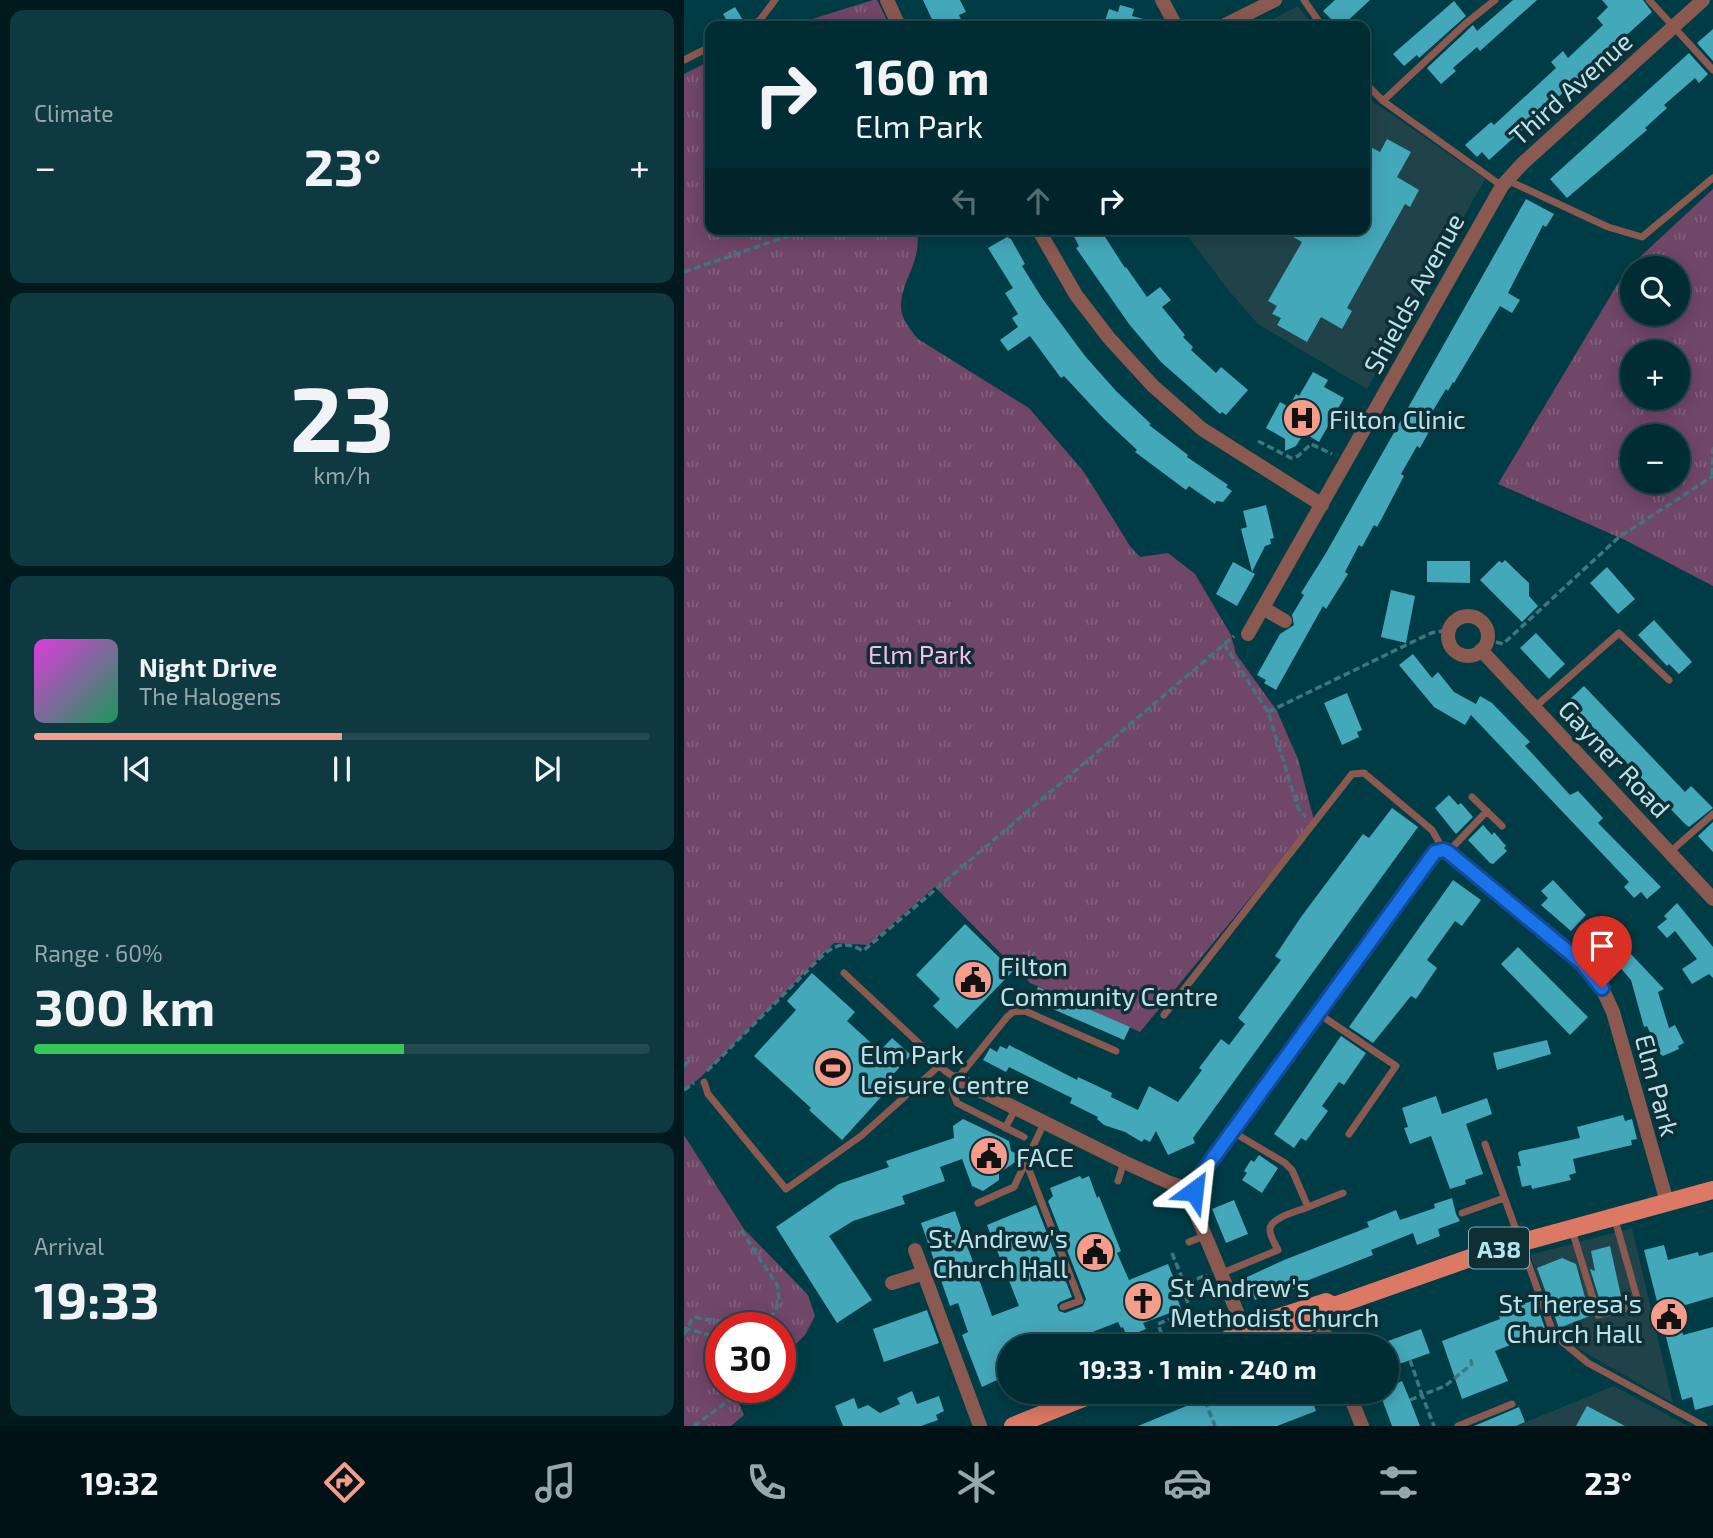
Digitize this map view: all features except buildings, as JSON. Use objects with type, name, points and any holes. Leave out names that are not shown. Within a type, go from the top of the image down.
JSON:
[{"type":"main road","name":"A38","points":[[1243,1332],[1265,1336],[1319,1320],[1329,1314],[1334,1306],[1419,1275],[1520,1242],[1713,1190]]},
{"type":"main road","name":"A38","points":[[1239,1334],[1258,1321],[1271,1320],[1326,1302],[1334,1306]]},
{"type":"main road","points":[[1013,1426],[1068,1404]]},
{"type":"street","points":[[887,0],[897,21]]},
{"type":"street","points":[[1162,0],[1173,21]]},
{"type":"street","points":[[1233,21],[1275,0]]},
{"type":"street","name":"Third Avenue","points":[[1504,183],[1703,0]]},
{"type":"street","name":"Shields Avenue","points":[[1249,631],[1504,183]]},
{"type":"street","points":[[1041,235],[1076,295],[1109,338],[1153,386],[1203,429],[1322,505]]},
{"type":"street","points":[[1263,608],[1285,621]]},
{"type":"street","name":"Gayner Road","points":[[1449,630],[1458,619],[1472,617],[1484,625],[1484,645],[1535,708],[1713,899]]},
{"type":"street","points":[[1449,630],[1449,643],[1457,653],[1470,656],[1484,645]]},
{"type":"street","points":[[1243,1332],[1197,1216],[1194,1191],[1200,1176],[1426,863],[1435,852],[1446,851]]},
{"type":"street","name":"Elm Park","points":[[1446,851],[1582,963],[1602,988],[1613,1012],[1667,1202]]},
{"type":"street","points":[[957,1079],[1015,1110],[1170,1184],[1194,1191]]},
{"type":"street","points":[[915,1250],[980,1426]]},
{"type":"street","points":[[892,1283],[924,1273]]},
{"type":"street","points":[[1319,1320],[1325,1334]]},
{"type":"street","points":[[1353,1404],[1362,1426]]},
{"type":"lane","points":[[758,21],[775,0]]},
{"type":"lane","points":[[1304,0],[1319,21]]},
{"type":"lane","points":[[1383,101],[1465,24],[1495,0]]},
{"type":"lane","points":[[1649,0],[1713,70]]},
{"type":"lane","points":[[684,60],[705,50]]},
{"type":"lane","points":[[1370,88],[1383,101],[1504,183],[1608,228],[1642,237],[1713,178]]},
{"type":"lane","points":[[1535,708],[1619,633],[1669,680]]},
{"type":"lane","points":[[1164,1015],[1352,774],[1364,773],[1432,830],[1446,851],[1487,811]]},
{"type":"lane","points":[[1472,797],[1502,826]]},
{"type":"lane","points":[[1670,852],[1713,814]]},
{"type":"lane","points":[[844,973],[957,1079]]},
{"type":"lane","points":[[1024,1137],[957,1103],[952,1090],[957,1079],[990,1035],[1014,1012],[1025,1010],[1116,1051]]},
{"type":"lane","points":[[1318,1013],[1396,1066],[1349,1134]]},
{"type":"lane","points":[[704,1082],[708,1094],[787,1189],[861,1136],[940,1065]]},
{"type":"lane","points":[[1005,1128],[1015,1110]]},
{"type":"lane","points":[[978,1203],[1014,1187],[1044,1123]]},
{"type":"lane","points":[[1233,1131],[1292,1170],[1308,1207]]},
{"type":"lane","points":[[1485,1144],[1554,1335],[1588,1363],[1704,1426]]},
{"type":"lane","points":[[1026,1162],[1080,1301],[1063,1307]]},
{"type":"lane","points":[[1117,1181],[1124,1162]]},
{"type":"lane","points":[[1220,1274],[1278,1250],[1270,1231],[1276,1220],[1343,1193]]},
{"type":"lane","points":[[1462,1213],[1504,1198]]},
{"type":"lane","points":[[1571,1228],[1598,1315],[1639,1305],[1614,1216]]},
{"type":"lane","points":[[1189,1242],[1204,1236]]},
{"type":"lane","points":[[1458,1426],[1512,1404]]},
{"type":"path","points":[[684,272],[792,235]]},
{"type":"path","points":[[1258,440],[1291,458],[1298,456],[1311,444],[1317,445],[1346,462]]},
{"type":"path","points":[[1484,645],[1503,644],[1618,538],[1713,477],[1713,446]]},
{"type":"path","points":[[1268,712],[1431,633],[1449,630]]},
{"type":"path","points":[[685,1087],[700,1078],[834,946],[850,945],[863,951],[1224,644],[1239,632],[1249,631]]},
{"type":"path","points":[[1224,644],[1268,712],[1298,808],[1315,824]]},
{"type":"path","points":[[684,1067],[691,1057]]},
{"type":"path","points":[[741,1230],[777,1285],[780,1294],[774,1312]]},
{"type":"path","points":[[1162,1334],[1158,1324],[1189,1311],[1190,1308],[1172,1253]]},
{"type":"path","points":[[1181,1285],[1204,1276]]},
{"type":"path","points":[[684,1335],[685,1328],[692,1319],[696,1317],[705,1321]]},
{"type":"path","points":[[685,1328],[705,1334]]},
{"type":"path","points":[[1410,1401],[1445,1386],[1472,1364],[1470,1358]]},
{"type":"path","points":[[1410,1360],[1434,1426]]},
{"type":"path","points":[[694,1426],[725,1403]]},
{"type":"path","points":[[1206,1404],[1215,1426]]},
{"type":"shaded area","points":[[1298,6],[1308,21],[1270,21]]},
{"type":"shaded area","points":[[1370,99],[1485,179],[1367,389],[1258,324],[1187,235],[1370,235]]},
{"type":"shaded area","points":[[1632,1228],[1673,1403],[1579,1349],[1559,1333],[1530,1255]]},
{"type":"shaded area","points":[[1614,1386],[1688,1426],[1516,1426]]},
{"type":"green space","points":[[877,0],[888,21],[806,21]]},
{"type":"green space","name":"Elm Park","points":[[705,64],[705,235],[917,235],[915,259],[902,295],[901,309],[904,319],[918,339],[1029,408],[1084,472],[1130,546],[1140,557],[1168,553],[1195,574],[1231,635],[1236,654],[1277,711],[1298,759],[1314,820],[1140,1032],[1030,983],[935,887],[868,945],[834,943],[700,1078],[684,1090],[684,74]]},
{"type":"green space","points":[[1713,189],[1713,586],[1625,540],[1498,484],[1620,280],[1620,326],[1690,326],[1690,256],[1641,256]]},
{"type":"green space","points":[[684,1135],[744,1229],[808,1295],[815,1316],[805,1335],[796,1344],[796,1312],[705,1312],[705,1403],[739,1403],[744,1415],[731,1426],[684,1426]]},
{"type":"place","name":"Filton Clinic","points":[[1302,418]]},
{"type":"place","name":"Filton Community Centre","points":[[973,980]]},
{"type":"place","name":"Elm Park Leisure Centre","points":[[833,1068]]},
{"type":"place","name":"FACE","points":[[989,1156]]},
{"type":"place","name":"St Andrew's Church Hall","points":[[1095,1252]]},
{"type":"place","name":"St Andrew's Methodist Church","points":[[1143,1301]]},
{"type":"place","name":"St Theresa's Church Hall","points":[[1669,1317]]},
{"type":"route","points":[[1194,1191],[1200,1176],[1435,852],[1448,852],[1582,963],[1602,988]]}]
